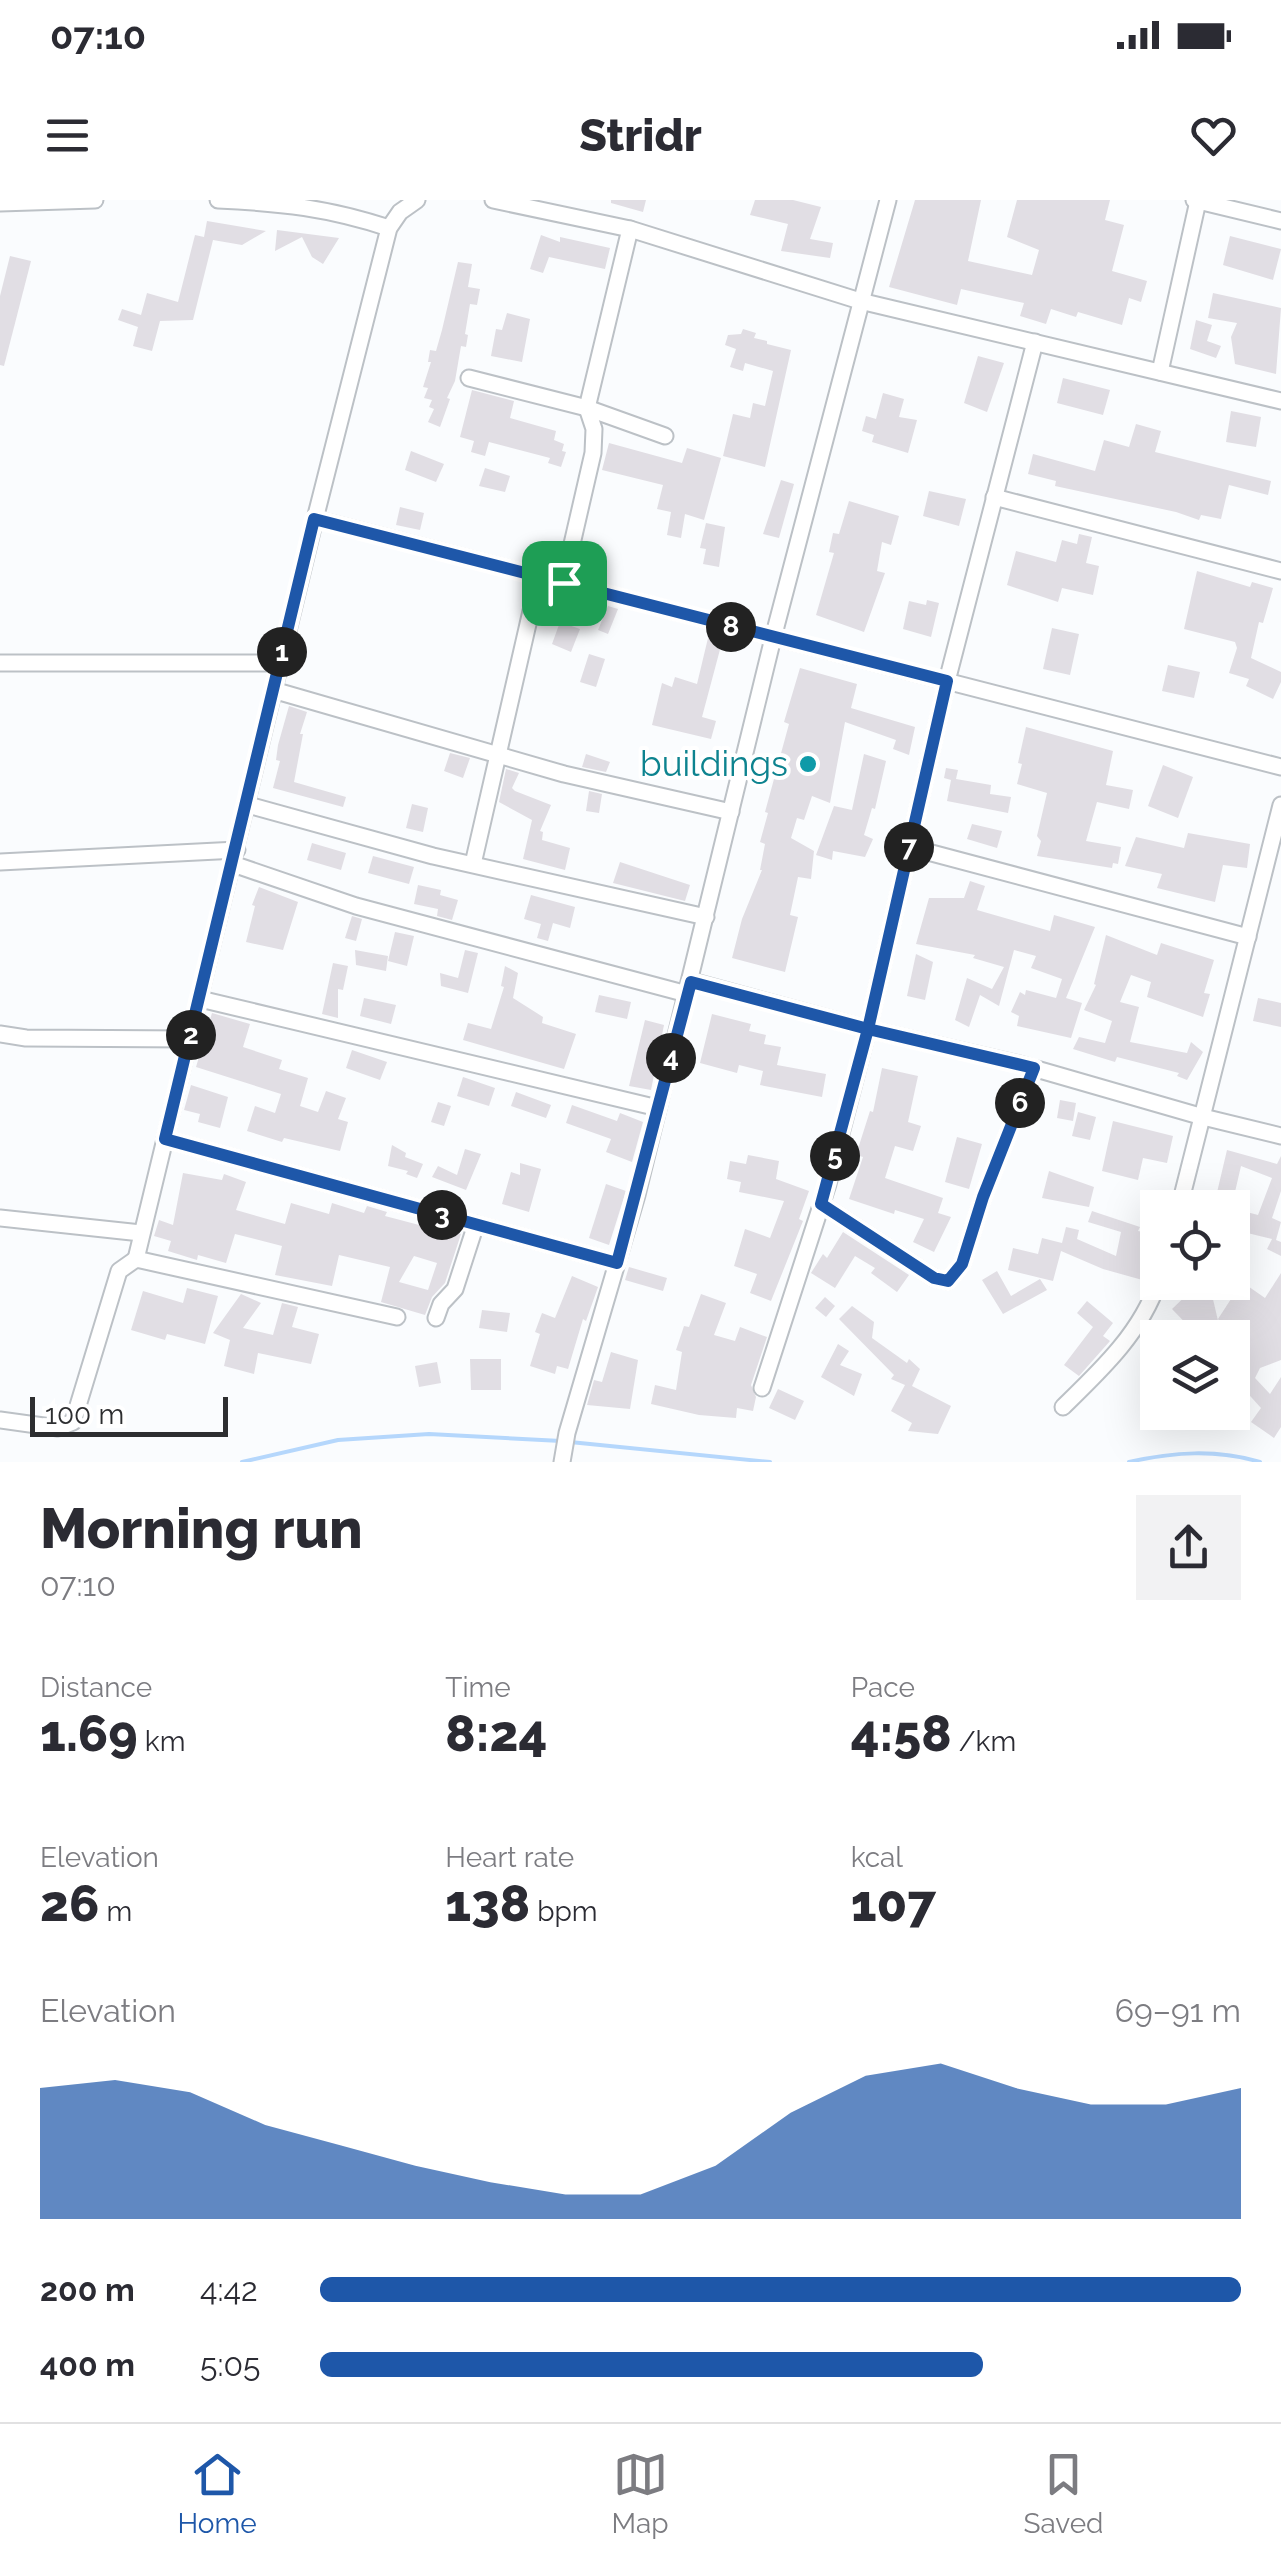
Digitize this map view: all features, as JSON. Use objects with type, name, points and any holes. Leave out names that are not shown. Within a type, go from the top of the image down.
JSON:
[{"type":"street","points":[[0,203],[95,200]]},
{"type":"street","points":[[218,200],[281,202],[338,211],[390,228]]},
{"type":"street","points":[[0,1420],[58,1428],[73,1422],[120,1271],[136,1259],[314,519],[390,228],[400,212],[417,200]]},
{"type":"street","points":[[493,200],[630,230],[860,301],[1281,401]]},
{"type":"street","points":[[565,1448],[658,1108],[773,638],[888,200]]},
{"type":"street","points":[[1160,372],[1196,200],[1281,221]]},
{"type":"street","points":[[564,583],[593,453],[594,429],[587,408],[630,230]]},
{"type":"street","points":[[762,1388],[821,1204],[868,1029],[947,681],[1034,342]]},
{"type":"street","points":[[468,378],[587,408],[665,436]]},
{"type":"street","points":[[994,498],[1281,571]]},
{"type":"street","points":[[314,519],[1281,766]]},
{"type":"street","points":[[473,864],[539,576]]},
{"type":"street","points":[[0,663],[280,663]]},
{"type":"street","points":[[273,690],[498,756],[731,812]]},
{"type":"street","points":[[248,805],[473,864],[706,917]]},
{"type":"street","points":[[1184,1190],[1281,805]]},
{"type":"street","points":[[910,846],[1248,937]]},
{"type":"street","points":[[0,862],[235,857],[356,906],[1034,1068],[1281,1136]]},
{"type":"street","points":[[200,1000],[658,1108]]},
{"type":"street","points":[[0,1034],[26,1038],[190,1039]]},
{"type":"street","points":[[821,1204],[934,1278],[948,1281],[962,1264],[983,1197],[1034,1068]]},
{"type":"street","points":[[165,1139],[617,1263]]},
{"type":"street","points":[[0,1218],[140,1233]]},
{"type":"street","points":[[436,1318],[441,1304],[455,1288],[476,1224]]},
{"type":"street","points":[[136,1259],[398,1317]]},
{"type":"street","points":[[1063,1407],[1106,1365],[1136,1328],[1152,1300]]},
{"type":"building","points":[[611,200],[646,200],[643,212]]},
{"type":"building","points":[[755,200],[793,200],[821,207],[810,239],[833,243],[830,258],[781,251],[788,224],[750,215]]},
{"type":"building","points":[[915,200],[981,200],[968,261],[1032,275],[1039,250],[1007,237],[1017,200],[1110,200],[1105,220],[1124,225],[1112,271],[1147,281],[1141,302],[1129,298],[1122,325],[1078,312],[1076,317],[1051,309],[1046,324],[1020,316],[1024,303],[961,289],[957,305],[889,287]]},
{"type":"building","points":[[207,221],[266,231],[242,245],[213,240],[193,320],[160,321],[152,351],[133,346],[138,327],[118,320],[122,309],[141,315],[147,293],[178,302],[195,235],[204,237]]},
{"type":"building","points":[[277,230],[339,238],[323,264],[312,257],[302,237],[275,251]]},
{"type":"building","points":[[541,235],[560,242],[560,237],[610,248],[605,269],[549,257],[543,273],[530,269]]},
{"type":"building","points":[[1230,236],[1281,249],[1273,280],[1223,265]]},
{"type":"building","points":[[10,256],[31,261],[4,366],[0,365],[0,296]]},
{"type":"building","points":[[458,262],[472,264],[468,287],[480,289],[477,305],[470,304],[466,347],[461,346],[440,427],[428,422],[434,409],[429,407],[432,400],[424,398],[428,388],[423,387],[431,362],[430,350],[436,351]]},
{"type":"building","points":[[1213,293],[1281,308],[1276,374],[1235,364],[1231,337],[1237,323],[1208,318]]},
{"type":"building","points":[[507,313],[530,319],[522,362],[491,356],[496,329],[502,330]]},
{"type":"building","points":[[1196,320],[1212,325],[1207,341],[1221,346],[1216,358],[1190,349]]},
{"type":"building","points":[[743,329],[756,333],[754,338],[767,344],[791,350],[765,467],[723,456],[733,414],[750,418],[753,403],[765,406],[773,371],[745,363],[743,371],[730,367],[736,349],[725,345],[728,335],[741,334]]},
{"type":"building","points":[[978,356],[1004,363],[987,412],[964,403]]},
{"type":"building","points":[[1063,378],[1110,390],[1103,415],[1057,403]]},
{"type":"building","points":[[472,390],[514,401],[510,418],[556,431],[554,440],[564,444],[562,451],[566,452],[561,467],[548,463],[550,458],[489,442],[485,456],[471,452],[474,441],[460,437]]},
{"type":"building","points":[[883,393],[904,399],[899,417],[917,420],[908,453],[872,442],[874,435],[862,431],[866,416],[876,419]]},
{"type":"building","points":[[1231,411],[1261,417],[1256,447],[1226,442]]},
{"type":"building","points":[[1136,424],[1161,431],[1155,452],[1271,481],[1268,495],[1229,485],[1221,519],[1201,515],[1199,520],[1055,486],[1056,481],[1028,474],[1033,454],[1095,471],[1104,440],[1129,447]]},
{"type":"building","points":[[609,443],[682,463],[687,448],[721,458],[704,520],[685,514],[681,538],[667,535],[671,512],[657,509],[663,485],[602,470]]},
{"type":"building","points":[[411,451],[444,464],[436,482],[405,470]]},
{"type":"building","points":[[485,468],[510,476],[505,492],[479,486]]},
{"type":"building","points":[[781,480],[794,484],[779,538],[763,534]]},
{"type":"building","points":[[929,491],[966,499],[959,526],[923,516]]},
{"type":"building","points":[[849,501],[899,516],[891,545],[882,542],[877,571],[885,573],[864,632],[816,615],[834,553],[829,552],[833,533],[839,534]]},
{"type":"building","points":[[400,507],[424,513],[420,530],[396,525]]},
{"type":"building","points":[[706,523],[725,527],[719,567],[703,564],[706,549],[700,548]]},
{"type":"building","points":[[1079,534],[1092,537],[1086,563],[1099,566],[1093,595],[1062,588],[1058,602],[1007,585],[1016,551],[1056,562],[1062,540],[1077,544]]},
{"type":"building","points":[[1197,571],[1250,587],[1252,582],[1273,588],[1263,623],[1259,622],[1251,658],[1281,672],[1273,699],[1246,686],[1249,679],[1229,673],[1237,648],[1235,642],[1184,629]]},
{"type":"building","points":[[927,600],[939,603],[931,637],[903,629],[909,601],[926,605]]},
{"type":"building","points":[[608,606],[618,609],[608,634],[598,630]]},
{"type":"building","points":[[560,622],[580,629],[571,652],[552,644]]},
{"type":"building","points":[[1052,628],[1079,634],[1070,675],[1043,669]]},
{"type":"building","points":[[708,638],[722,642],[702,717],[716,721],[711,739],[652,725],[662,683],[672,687],[675,677],[697,684]]},
{"type":"building","points":[[589,654],[605,659],[596,687],[580,682]]},
{"type":"building","points":[[1168,665],[1200,672],[1194,698],[1162,691]]},
{"type":"building","points":[[800,668],[857,684],[851,708],[915,727],[909,755],[893,749],[896,740],[845,722],[830,803],[812,796],[804,820],[797,818],[791,838],[814,851],[811,879],[798,877],[790,915],[798,917],[785,972],[732,958],[742,919],[762,870],[765,844],[760,842],[768,813],[765,812]]},
{"type":"building","points":[[289,706],[307,712],[294,782],[346,797],[343,807],[273,788],[280,761],[276,760],[278,745]]},
{"type":"building","points":[[1026,727],[1113,751],[1106,785],[1133,790],[1129,809],[1097,802],[1086,841],[1121,847],[1118,864],[1113,863],[1112,868],[1037,856],[1041,841],[1037,836],[1047,793],[1017,784]]},
{"type":"building","points":[[450,753],[470,758],[463,778],[444,771]]},
{"type":"building","points":[[586,754],[610,762],[606,772],[582,767]]},
{"type":"building","name":"buildings","points":[[864,754],[886,761],[875,809],[872,808],[864,835],[873,839],[865,857],[833,851],[832,860],[816,855],[834,806],[852,810]]},
{"type":"building","points":[[1163,765],[1193,777],[1178,818],[1148,806]]},
{"type":"building","points":[[946,768],[958,770],[956,779],[991,785],[990,794],[1011,797],[1008,813],[947,801],[951,780],[944,778]]},
{"type":"building","points":[[506,769],[519,773],[512,788],[515,791],[551,805],[540,831],[542,840],[570,848],[565,870],[523,859],[532,820],[499,802]]},
{"type":"building","points":[[589,791],[602,794],[599,813],[586,811]]},
{"type":"building","points":[[412,804],[428,808],[423,832],[406,828]]},
{"type":"building","points":[[972,824],[1002,831],[997,848],[967,839]]},
{"type":"building","points":[[1188,833],[1250,844],[1247,868],[1223,865],[1215,902],[1157,888],[1162,874],[1125,866],[1136,837],[1184,848]]},
{"type":"building","points":[[312,843],[346,853],[341,870],[307,860]]},
{"type":"building","points":[[373,856],[414,867],[409,884],[368,873]]},
{"type":"building","points":[[620,862],[690,885],[685,901],[613,883]]},
{"type":"building","points":[[970,881],[985,886],[977,910],[1050,931],[1054,915],[1095,927],[1066,998],[1082,1003],[1071,1038],[1017,1026],[1019,1016],[1011,1012],[1020,992],[1056,998],[1062,979],[1031,968],[1036,956],[1014,950],[999,1006],[980,995],[969,1027],[955,1020],[967,978],[992,989],[1004,967],[973,958],[975,955],[916,944],[929,898],[964,898]]},
{"type":"building","points":[[418,885],[441,890],[440,895],[458,900],[452,920],[437,916],[438,909],[414,904]]},
{"type":"building","points":[[259,887],[298,902],[283,950],[246,942]]},
{"type":"building","points":[[531,895],[575,907],[570,928],[553,923],[548,941],[537,938],[541,924],[524,919]]},
{"type":"building","points":[[352,916],[362,919],[356,941],[345,938]]},
{"type":"building","points":[[395,932],[414,936],[407,966],[388,961]]},
{"type":"building","points":[[1106,935],[1157,955],[1161,943],[1214,960],[1204,993],[1210,994],[1203,1017],[1147,997],[1151,982],[1131,975],[1120,1002],[1139,1007],[1130,1042],[1187,1053],[1191,1042],[1203,1052],[1187,1080],[1177,1076],[1179,1073],[1117,1057],[1115,1062],[1073,1049],[1079,1037],[1105,1043],[1112,1021],[1084,1010],[1096,985]]},
{"type":"building","points":[[355,950],[388,956],[386,971],[356,965]]},
{"type":"building","points":[[465,950],[478,953],[468,993],[441,986],[440,973],[458,978]]},
{"type":"building","points":[[916,954],[933,962],[925,1000],[907,996]]},
{"type":"building","points":[[333,963],[348,966],[343,990],[338,989],[338,1018],[322,1014]]},
{"type":"building","points":[[505,966],[518,973],[513,998],[543,1017],[542,1023],[576,1034],[564,1069],[463,1040],[468,1023],[491,1029],[504,987],[501,986]]},
{"type":"building","points":[[599,995],[631,1002],[627,1019],[595,1012]]},
{"type":"building","points":[[364,998],[396,1005],[391,1024],[360,1016]]},
{"type":"building","points":[[1258,998],[1281,1003],[1281,1027],[1253,1021]]},
{"type":"building","points":[[212,1013],[250,1024],[243,1047],[282,1060],[279,1069],[308,1078],[300,1106],[318,1112],[326,1091],[346,1098],[338,1119],[348,1122],[340,1151],[284,1138],[282,1142],[247,1131],[255,1106],[275,1113],[281,1094],[196,1067]]},
{"type":"building","points":[[712,1014],[751,1024],[749,1031],[766,1035],[764,1044],[781,1047],[777,1065],[826,1074],[822,1097],[760,1085],[763,1071],[739,1065],[737,1073],[700,1063]]},
{"type":"building","points":[[645,1020],[664,1025],[651,1090],[629,1086]]},
{"type":"building","points":[[352,1050],[387,1062],[380,1080],[346,1068]]},
{"type":"building","points":[[882,1068],[918,1076],[908,1122],[921,1126],[913,1151],[895,1146],[885,1178],[943,1198],[938,1213],[951,1217],[934,1252],[913,1242],[924,1219],[849,1199],[863,1157],[856,1155],[870,1111],[873,1112]]},
{"type":"building","points":[[463,1077],[495,1088],[489,1106],[457,1096]]},
{"type":"building","points":[[191,1085],[228,1097],[220,1128],[198,1122],[200,1114],[184,1110]]},
{"type":"building","points":[[516,1092],[551,1105],[546,1118],[511,1106]]},
{"type":"building","points":[[1060,1100],[1076,1103],[1073,1121],[1057,1118]]},
{"type":"building","points":[[438,1102],[451,1106],[444,1126],[431,1122]]},
{"type":"building","points":[[572,1105],[617,1121],[620,1113],[643,1122],[632,1162],[606,1152],[611,1139],[566,1123]]},
{"type":"building","points":[[1078,1112],[1096,1117],[1090,1140],[1072,1136]]},
{"type":"building","points":[[1113,1121],[1173,1136],[1167,1163],[1143,1158],[1138,1180],[1102,1171]]},
{"type":"building","points":[[957,1137],[982,1144],[969,1189],[945,1182]]},
{"type":"building","points":[[392,1145],[406,1153],[405,1157],[423,1164],[417,1178],[406,1174],[408,1171],[388,1166]]},
{"type":"building","points":[[465,1149],[481,1154],[466,1190],[432,1177],[438,1166],[457,1175]]},
{"type":"building","points":[[1227,1150],[1277,1164],[1281,1156],[1281,1191],[1272,1218],[1281,1222],[1276,1240],[1281,1242],[1281,1256],[1267,1249],[1272,1239],[1250,1234],[1250,1213],[1258,1215],[1272,1178],[1241,1166],[1235,1190],[1218,1190]]},
{"type":"building","points":[[748,1155],[779,1161],[776,1179],[809,1191],[799,1219],[803,1221],[771,1301],[750,1293],[757,1274],[734,1266],[745,1229],[770,1238],[784,1201],[739,1192],[741,1182],[727,1179],[730,1161],[746,1164]]},
{"type":"building","points":[[520,1163],[541,1169],[529,1212],[502,1204],[511,1172],[520,1175]]},
{"type":"building","points":[[1049,1171],[1094,1187],[1089,1207],[1042,1198]]},
{"type":"building","points":[[183,1173],[222,1180],[224,1174],[246,1182],[236,1210],[285,1224],[291,1203],[329,1214],[332,1203],[364,1213],[367,1206],[387,1212],[385,1216],[423,1226],[424,1222],[461,1234],[445,1283],[432,1297],[425,1315],[381,1302],[390,1267],[339,1255],[332,1286],[275,1275],[282,1246],[235,1234],[226,1263],[198,1255],[197,1260],[168,1251],[171,1241],[154,1236],[159,1220],[173,1225]],"holes":[[[414,1256],[437,1263],[428,1290],[399,1282]]]},
{"type":"building","points":[[606,1184],[626,1191],[609,1245],[589,1238]]},
{"type":"building","points":[[1092,1211],[1140,1227],[1140,1279],[1061,1251],[1053,1281],[1008,1270],[1013,1248],[1038,1254],[1042,1238],[1062,1243],[1066,1227],[1079,1230],[1077,1239],[1116,1256],[1121,1232],[1088,1222]]},
{"type":"building","points":[[843,1232],[909,1275],[897,1292],[871,1273],[875,1268],[855,1256],[835,1288],[811,1273],[823,1254],[827,1258]]},
{"type":"building","points":[[629,1267],[667,1278],[663,1291],[625,1280]]},
{"type":"building","points":[[997,1271],[1011,1296],[1040,1279],[1047,1290],[1003,1314],[982,1280]]},
{"type":"building","points":[[1281,1273],[1281,1360],[1260,1368],[1255,1378],[1270,1394],[1281,1377],[1281,1427],[1274,1438],[1251,1422],[1261,1408],[1250,1396],[1250,1320],[1218,1319],[1230,1300],[1250,1300],[1250,1288],[1265,1298]]},
{"type":"building","points":[[572,1276],[598,1287],[586,1321],[583,1319],[568,1369],[557,1366],[555,1374],[530,1366],[540,1334],[535,1332],[542,1313],[555,1318]]},
{"type":"building","points":[[187,1288],[218,1296],[205,1344],[167,1334],[165,1340],[131,1330],[143,1291],[183,1303]]},
{"type":"building","points":[[241,1294],[261,1303],[243,1328],[273,1335],[282,1303],[298,1307],[292,1327],[319,1334],[311,1364],[258,1353],[254,1374],[224,1366],[230,1340],[213,1333]]},
{"type":"building","points":[[701,1294],[726,1303],[714,1335],[735,1341],[740,1327],[767,1337],[751,1385],[756,1397],[753,1411],[737,1408],[736,1418],[699,1415],[651,1404],[655,1385],[676,1390],[682,1352],[676,1350]]},
{"type":"building","points":[[825,1297],[835,1306],[826,1317],[815,1308]]},
{"type":"building","points":[[1181,1300],[1213,1300],[1218,1320],[1183,1320],[1172,1309]]},
{"type":"building","points":[[1087,1301],[1113,1323],[1103,1336],[1110,1341],[1079,1376],[1064,1365],[1093,1327],[1077,1313]]},
{"type":"building","points":[[852,1306],[874,1322],[872,1338],[920,1369],[912,1386],[951,1406],[938,1434],[908,1431],[912,1423],[891,1411],[905,1385],[891,1379],[894,1375],[839,1319]]},
{"type":"building","points":[[482,1310],[510,1313],[507,1332],[479,1328]]},
{"type":"building","points":[[838,1344],[849,1351],[840,1365],[862,1374],[854,1396],[821,1377]]},
{"type":"building","points":[[611,1352],[638,1360],[630,1409],[587,1405],[594,1380],[602,1382]]},
{"type":"building","points":[[470,1359],[501,1359],[501,1390],[471,1390]]},
{"type":"building","points":[[437,1362],[441,1383],[419,1387],[415,1366]]},
{"type":"building","points":[[778,1389],[804,1401],[795,1420],[769,1408]]},
{"type":"waterway","points":[[242,1462],[338,1440],[429,1434],[561,1441]]},
{"type":"waterway","points":[[570,1442],[770,1462]]},
{"type":"waterway","points":[[1129,1462],[1194,1453],[1260,1462]]},
{"type":"place","name":"buildings","points":[[808,764]]},
{"type":"route","points":[[564,583],[314,519],[165,1139],[617,1263],[691,982],[868,1029],[821,1204],[934,1278],[948,1281],[962,1264],[983,1197],[1034,1068],[868,1029],[947,681],[564,583]]}]
